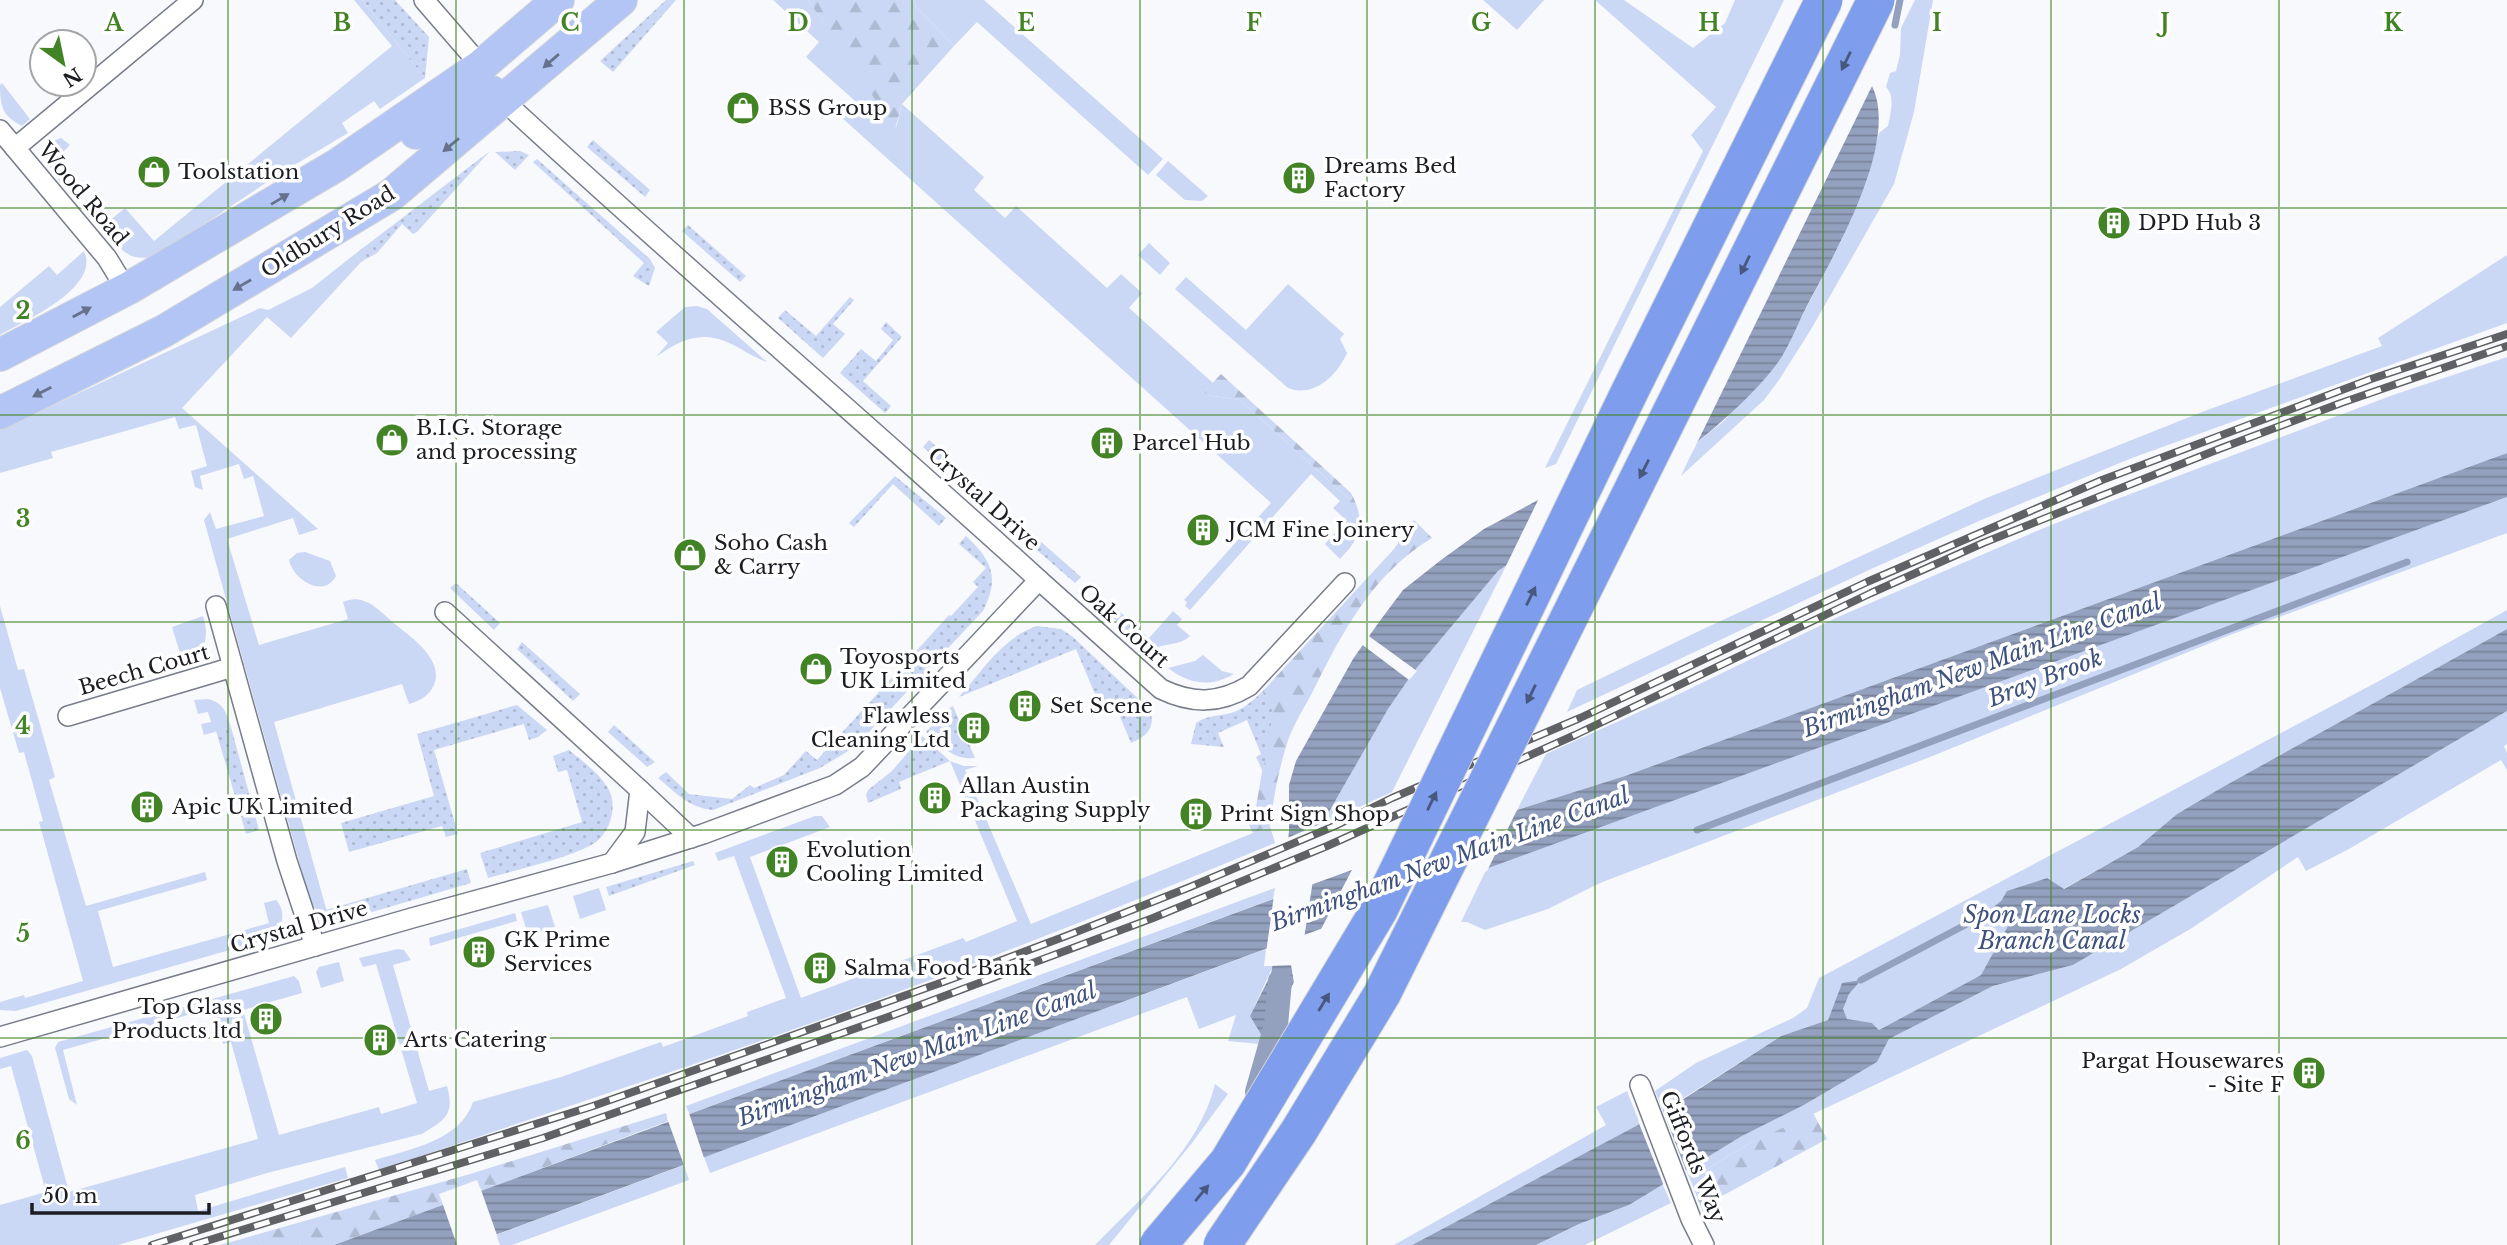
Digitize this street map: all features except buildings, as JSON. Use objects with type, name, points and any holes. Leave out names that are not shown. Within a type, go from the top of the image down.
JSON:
[{"type":"highway","points":[[1158,1245],[1228,1162],[1379,910],[1623,406],[1824,0]]},
{"type":"highway","points":[[1222,1245],[1299,1131],[1382,994],[1876,0]]},
{"type":"main road","points":[[0,355],[126,289],[337,165],[481,66],[558,0]]},
{"type":"main road","name":"Oldbury Road","points":[[0,413],[164,331],[391,195],[504,102],[621,0]]},
{"type":"main road","points":[[337,165],[393,146],[492,92],[504,102]]},
{"type":"street","points":[[15,148],[193,0]]},
{"type":"street","points":[[424,0],[481,66]]},
{"type":"street","name":"Crystal Drive","points":[[0,1037],[612,863],[691,838],[835,785],[862,767],[1040,580],[504,102]]},
{"type":"street","name":"Wood Road","points":[[0,130],[107,258],[126,289]]},
{"type":"street","name":"Oak Court","points":[[1040,580],[1161,689],[1185,699],[1204,702],[1235,695],[1249,686],[1345,583]]},
{"type":"street","name":"Beech Court","points":[[216,607],[287,861],[315,946]]},
{"type":"street","points":[[445,612],[691,838]]},
{"type":"street","name":"Beech Court","points":[[68,716],[233,667]]},
{"type":"street","points":[[612,863],[635,832],[640,790]]},
{"type":"street","name":"Giffords Way","points":[[1640,1086],[1691,1219],[1704,1245]]},
{"type":"green space","points":[[354,0],[362,0],[425,78],[380,109],[374,101],[342,123],[348,133],[276,176],[157,256],[138,258],[125,252],[103,226],[125,208],[154,241],[392,46]]},
{"type":"green space","points":[[362,0],[395,0],[429,37],[425,78]]},
{"type":"green space","points":[[666,0],[676,0],[613,72],[600,61]]},
{"type":"green space","points":[[773,0],[808,0],[896,128],[902,104],[984,177],[974,190],[1005,218],[1016,206],[1107,288],[1121,274],[1142,293],[1129,308],[1213,383],[1204,392],[1207,395],[1240,400],[1349,499],[1349,549],[1340,559],[1325,544],[1346,520],[1333,508],[1340,501],[1311,474],[1190,610],[1185,606],[1187,602],[1184,600],[1271,503],[841,117],[855,101],[806,57],[819,42]]},
{"type":"green space","points":[[808,0],[913,0],[916,7],[954,46],[902,104],[895,129]]},
{"type":"green space","points":[[913,0],[984,0],[1163,159],[1148,175],[977,22],[954,46],[916,7]]},
{"type":"green space","points":[[1483,0],[1544,0],[1517,30]]},
{"type":"green space","points":[[1595,0],[1624,0],[1693,48],[1725,23],[1735,0],[1784,0],[1556,464],[1545,468],[1703,151],[1691,135],[1716,107]]},
{"type":"green space","points":[[1915,0],[1933,0],[1914,112],[1894,184],[1779,380],[1764,400],[1681,476],[1697,442],[1723,422],[1780,359],[1842,239],[1867,179],[1879,133],[1888,126],[1892,101],[1886,87],[1890,73],[1896,71],[1900,55],[1901,28]]},
{"type":"green space","points":[[2,83],[30,119],[22,126],[4,110],[0,92]]},
{"type":"green space","points":[[61,138],[70,145],[58,157],[71,173],[60,182],[48,163],[46,151],[48,146]]},
{"type":"green space","points":[[593,140],[650,190],[645,197],[587,147]]},
{"type":"green space","points":[[490,151],[417,232],[413,234],[402,224],[377,253],[361,262],[355,254]]},
{"type":"green space","points":[[520,151],[529,155],[515,170],[495,152]]},
{"type":"green space","points":[[537,159],[650,259],[655,268],[649,286],[633,276],[644,263],[533,162]]},
{"type":"green space","points":[[1168,161],[1208,196],[1202,201],[1185,200],[1156,175]]},
{"type":"green space","points":[[688,225],[746,276],[740,282],[682,231]]},
{"type":"green space","points":[[1149,243],[1170,263],[1160,275],[1138,255]]},
{"type":"green space","points":[[84,251],[86,265],[81,278],[71,290],[42,312],[0,335],[0,307],[49,266],[57,275]]},
{"type":"green space","points":[[355,254],[361,262],[291,338],[267,317],[182,408],[318,529],[299,535],[293,518],[227,539],[259,645],[348,619],[343,602],[359,599],[377,608],[425,650],[435,666],[436,675],[432,689],[424,698],[413,703],[409,704],[402,684],[274,722],[329,919],[314,907],[309,897],[204,520],[210,512],[216,529],[264,516],[253,476],[244,479],[239,464],[200,476],[203,490],[195,487],[191,471],[207,466],[196,425],[179,429],[175,417],[51,452],[53,458],[0,473],[0,430],[260,308],[268,310],[312,288]]},
{"type":"green space","points":[[2507,255],[2507,323],[2132,458],[1979,521],[1567,712],[1577,690],[1984,499],[2202,412],[2382,346],[2378,338]]},
{"type":"green space","points":[[1186,277],[1246,330],[1288,284],[1344,334],[1340,339],[1347,353],[1343,362],[1331,377],[1315,387],[1306,390],[1288,388],[1175,289]]},
{"type":"green space","points":[[850,297],[854,300],[833,324],[845,334],[823,358],[778,318],[785,310],[816,336]]},
{"type":"green space","points":[[685,307],[707,309],[767,362],[727,342],[708,337],[681,342],[656,357],[668,343],[656,332]]},
{"type":"green space","points":[[886,322],[902,337],[863,381],[891,406],[885,413],[840,373],[861,349],[876,361],[893,340],[881,329]]},
{"type":"green space","points":[[2507,357],[2507,453],[1625,776],[1517,810],[1546,754],[1681,693],[1838,617],[2109,502],[2393,395]]},
{"type":"green space","points":[[1221,374],[1351,493],[1359,515],[1359,529],[1349,549],[1349,499],[1240,400],[1207,395],[1204,392]]},
{"type":"green space","points":[[929,440],[987,492],[981,498],[923,447]]},
{"type":"green space","points":[[895,476],[946,518],[939,526],[893,484],[854,527],[849,523]]},
{"type":"green space","points":[[2507,497],[2507,533],[2230,635],[1930,757],[1600,883],[1548,909],[1485,930],[1461,922],[1488,866]]},
{"type":"green space","points":[[1414,520],[1432,538],[1392,569],[1347,627],[1288,740],[1276,786],[1270,826],[1253,833],[1245,817],[1255,813],[1273,707],[1262,692],[1394,549]]},
{"type":"green space","points":[[1023,526],[1081,577],[1075,583],[1017,533]]},
{"type":"green space","points":[[966,536],[982,553],[991,570],[991,589],[983,611],[855,747],[820,768],[713,810],[690,803],[658,778],[666,772],[689,794],[732,799],[750,785],[754,788],[784,775],[806,751],[817,760],[949,615],[951,616],[978,587],[973,582],[986,568],[959,544]]},
{"type":"green space","points":[[305,552],[330,561],[336,576],[331,583],[317,586],[302,580],[296,574],[289,560],[297,553]]},
{"type":"green space","points":[[1506,566],[1392,792],[1322,824],[1388,709],[1415,670],[1498,571]]},
{"type":"green space","points":[[456,583],[500,623],[494,630],[450,588]]},
{"type":"green space","points":[[0,606],[18,670],[24,669],[55,777],[49,780],[86,906],[205,872],[207,880],[98,911],[113,967],[269,923],[264,903],[276,900],[281,908],[282,918],[275,937],[16,1011],[0,1010],[0,1002],[24,995],[25,998],[83,981],[39,822],[43,821],[24,752],[19,753],[0,688]]},
{"type":"green space","points":[[1117,609],[1149,638],[1143,645],[1111,616]]},
{"type":"green space","points":[[2507,610],[2507,629],[2221,788],[2177,814],[2138,847],[2063,889],[2047,878],[2007,892],[2001,901],[1984,915],[2006,912],[2014,915],[1981,975],[1879,1030],[1872,1023],[1847,1020],[1842,1010],[1849,994],[1842,983],[1828,1020],[1781,1036],[1663,1111],[1655,1091],[1696,1063],[1793,1018],[1807,1008],[1819,978],[2379,681]]},
{"type":"green space","points":[[1173,611],[1182,619],[1177,625],[1190,636],[1180,642],[1149,651],[1143,645]]},
{"type":"green space","points":[[203,616],[206,631],[204,644],[196,655],[183,663],[172,627]]},
{"type":"green space","points":[[1037,626],[1061,629],[1073,637],[1149,709],[1151,726],[1142,738],[1131,743],[1113,700],[1100,706],[1076,649],[959,697],[1003,646]]},
{"type":"green space","points":[[522,642],[580,694],[573,701],[517,649]]},
{"type":"green space","points":[[1203,655],[1222,671],[1234,674],[1217,681],[1200,682],[1184,678],[1168,668],[1195,661]]},
{"type":"green space","points":[[1262,692],[1274,707],[1263,772],[1256,757],[1261,754],[1247,720],[1218,733],[1224,747],[1191,744],[1196,723],[1205,718],[1238,710]]},
{"type":"green space","points":[[208,699],[221,706],[231,727],[204,735],[201,724],[211,722],[208,712],[198,714],[194,700]]},
{"type":"green space","points":[[517,705],[547,730],[529,740],[524,724],[434,750],[458,834],[446,837],[442,826],[349,852],[341,823],[434,796],[417,734]]},
{"type":"green space","points":[[953,706],[975,758],[954,755],[926,732]]},
{"type":"green space","points":[[2507,711],[2507,744],[2504,746],[2507,753],[2507,770],[2501,760],[2349,849],[2306,871],[2298,857],[2192,928],[2121,969],[1747,1145],[1690,1179],[1686,1170],[1877,1062],[1889,1039],[1993,986],[2073,965]]},
{"type":"green space","points":[[614,725],[655,762],[647,767],[608,732]]},
{"type":"green space","points":[[231,727],[259,830],[246,834],[216,731]]},
{"type":"green space","points":[[922,736],[950,761],[899,782],[901,789],[868,803],[868,790],[892,771]]},
{"type":"green space","points":[[569,750],[595,772],[608,788],[613,809],[606,831],[596,842],[574,853],[488,878],[480,853],[582,822],[567,770],[558,772],[553,756]]},
{"type":"green space","points":[[950,761],[964,766],[978,766],[965,770],[1031,924],[1270,826],[1275,843],[1057,931],[857,1007],[379,1170],[375,1160],[446,1135],[466,1115],[473,1102],[561,1077],[661,1042],[663,1047],[748,1016],[747,1012],[786,998],[734,856],[718,861],[715,853],[815,816],[822,816],[830,827],[750,857],[801,998],[963,938],[966,942],[1017,921]]},
{"type":"green space","points":[[693,861],[695,865],[609,896],[606,887]]},
{"type":"green space","points":[[467,869],[471,883],[338,922],[329,919],[326,910]]},
{"type":"green space","points":[[599,888],[606,910],[580,919],[573,896]]},
{"type":"green space","points":[[1275,888],[1273,899],[689,1114],[686,1106]]},
{"type":"green space","points":[[548,905],[555,927],[528,935],[521,912]]},
{"type":"green space","points":[[515,913],[517,921],[430,946],[429,938]]},
{"type":"green space","points":[[1266,949],[1264,966],[1273,966],[1250,1016],[1263,1038],[1259,1044],[1228,1041],[1236,1015],[1199,1029],[1187,997],[710,1173],[704,1157]]},
{"type":"green space","points":[[404,950],[411,960],[393,965],[429,1091],[447,1086],[449,1110],[437,1125],[422,1134],[267,1173],[195,1195],[198,1211],[345,1167],[348,1178],[118,1245],[0,1245],[0,1205],[46,1192],[11,1066],[0,1069],[0,1058],[27,1050],[32,1056],[69,1192],[258,1139],[231,1042],[223,1044],[213,1008],[63,1050],[77,1105],[69,1099],[55,1048],[58,1042],[294,976],[299,981],[302,993],[243,1010],[279,1135],[379,1107],[381,1114],[417,1103],[376,964],[363,967],[359,958]]},
{"type":"green space","points":[[339,962],[344,981],[321,988],[316,972],[319,967]]},
{"type":"green space","points":[[1215,1084],[1228,1094],[1192,1143],[1109,1245],[1095,1245],[1149,1191],[1182,1152],[1207,1108]]},
{"type":"green space","points":[[1627,1091],[1640,1124],[1412,1245],[1394,1245],[1606,1125],[1596,1107]]},
{"type":"green space","points":[[666,1113],[668,1121],[481,1191],[477,1180],[439,1194],[443,1205],[334,1245],[220,1245],[470,1174]]},
{"type":"green space","points":[[1813,1113],[1827,1139],[1711,1202],[1704,1215],[1690,1179],[1747,1145]]},
{"type":"green space","points":[[684,1165],[689,1180],[512,1245],[500,1245],[496,1235]]},
{"type":"green space","points":[[1662,1183],[1671,1203],[1585,1245],[1536,1245],[1579,1224],[1629,1205]]},
{"type":"water","name":"Birmingham New Main Line Canal","points":[[1872,86],[1878,110],[1877,137],[1871,167],[1847,229],[1781,358],[1742,403],[1697,442],[1498,571],[1415,670],[1388,709],[1322,824],[1305,887],[1517,810],[1625,776],[2507,453],[2507,497],[1296,938],[1291,965],[1294,983],[1263,1038],[1250,1016],[1271,974],[1276,945],[468,1245],[334,1245],[1284,895],[1289,785],[1296,761],[1353,659],[1379,622],[1403,590],[1441,560],[1484,529],[1555,491],[1655,418]]},
{"type":"water","name":"Spon Lane Locks Branch Canal","points":[[2507,629],[2507,711],[2073,965],[1993,986],[1889,1039],[1877,1062],[1804,1105],[1742,1136],[1629,1205],[1579,1224],[1536,1245],[1412,1245],[1636,1126],[1781,1036],[1828,1020],[1842,983],[1861,980],[1849,994],[1843,1009],[1847,1019],[1872,1023],[1879,1030],[1981,975],[2014,915],[2006,912],[1982,916],[2001,901],[2007,891],[2047,878],[2064,889],[2138,847],[2177,814],[2221,788]]},
{"type":"pier","points":[[1857,0],[1898,0],[1887,52],[1876,84],[1873,84],[1694,449],[1657,479],[1503,572],[1541,494],[1653,416]]},
{"type":"pier","points":[[1366,634],[1417,671],[1409,680],[1360,643]]},
{"type":"pier","points":[[1519,806],[1487,871],[1319,933],[1354,866]]},
{"type":"pier","points":[[1327,821],[1309,878],[1309,882],[1313,880],[1304,939],[1299,940],[1295,965],[1270,966],[1272,950],[1266,953],[1274,895],[1281,893],[1285,839]]},
{"type":"pier","points":[[1297,977],[1290,998],[1266,1040],[1261,1041]]},
{"type":"pier","points":[[1662,1108],[1687,1173],[1664,1186],[1638,1121]]},
{"type":"pier","points":[[688,1110],[705,1161],[685,1168],[667,1118]]},
{"type":"pier","points":[[480,1187],[498,1238],[478,1245],[457,1245],[442,1202]]},
{"type":"waterway","points":[[1895,25],[1900,0]]},
{"type":"waterway","name":"Bray Brook","points":[[1697,830],[2407,562]]},
{"type":"waterway","points":[[1861,980],[1982,916]]},
{"type":"waterway","points":[[1257,1092],[1276,1025],[1280,981]]},
{"type":"railway","points":[[152,1245],[593,1106],[1066,936],[1337,825],[1392,798],[1580,718],[1867,582],[2102,480],[2371,379],[2507,334]]},
{"type":"railway","points":[[193,1245],[543,1138],[888,1017],[1153,918],[1327,846],[1575,735],[1871,593],[1983,543],[2341,403],[2507,346]]},
{"type":"place","name":"BSS Group","points":[[743,108]]},
{"type":"place","name":"Toolstation","points":[[154,172]]},
{"type":"place","name":"Dreams Bed Factory","points":[[1299,178]]},
{"type":"place","name":"DPD Hub 3","points":[[2114,223]]},
{"type":"place","name":"B.I.G. Storage and processing","points":[[392,440]]},
{"type":"place","name":"Parcel Hub","points":[[1107,443]]},
{"type":"place","name":"JCM Fine Joinery","points":[[1203,530]]},
{"type":"place","name":"Soho Cash & Carry","points":[[690,555]]},
{"type":"place","name":"Toyosports UK Limited","points":[[816,669]]},
{"type":"place","name":"Set Scene","points":[[1025,706]]},
{"type":"place","name":"Flawless Cleaning Ltd","points":[[974,728]]},
{"type":"place","name":"Allan Austin Packaging Supply","points":[[935,798]]},
{"type":"place","name":"Apic UK Limited","points":[[147,807]]},
{"type":"place","name":"Print Sign Shop","points":[[1196,814]]},
{"type":"place","name":"Evolution Cooling Limited","points":[[782,862]]},
{"type":"place","name":"GK Prime Services","points":[[479,952]]},
{"type":"place","name":"Salma Food Bank","points":[[820,968]]},
{"type":"place","name":"Top Glass Products ltd","points":[[266,1019]]},
{"type":"place","name":"Arts Catering","points":[[380,1040]]},
{"type":"place","name":"Pargat Housewares - Site F","points":[[2309,1073]]}]
